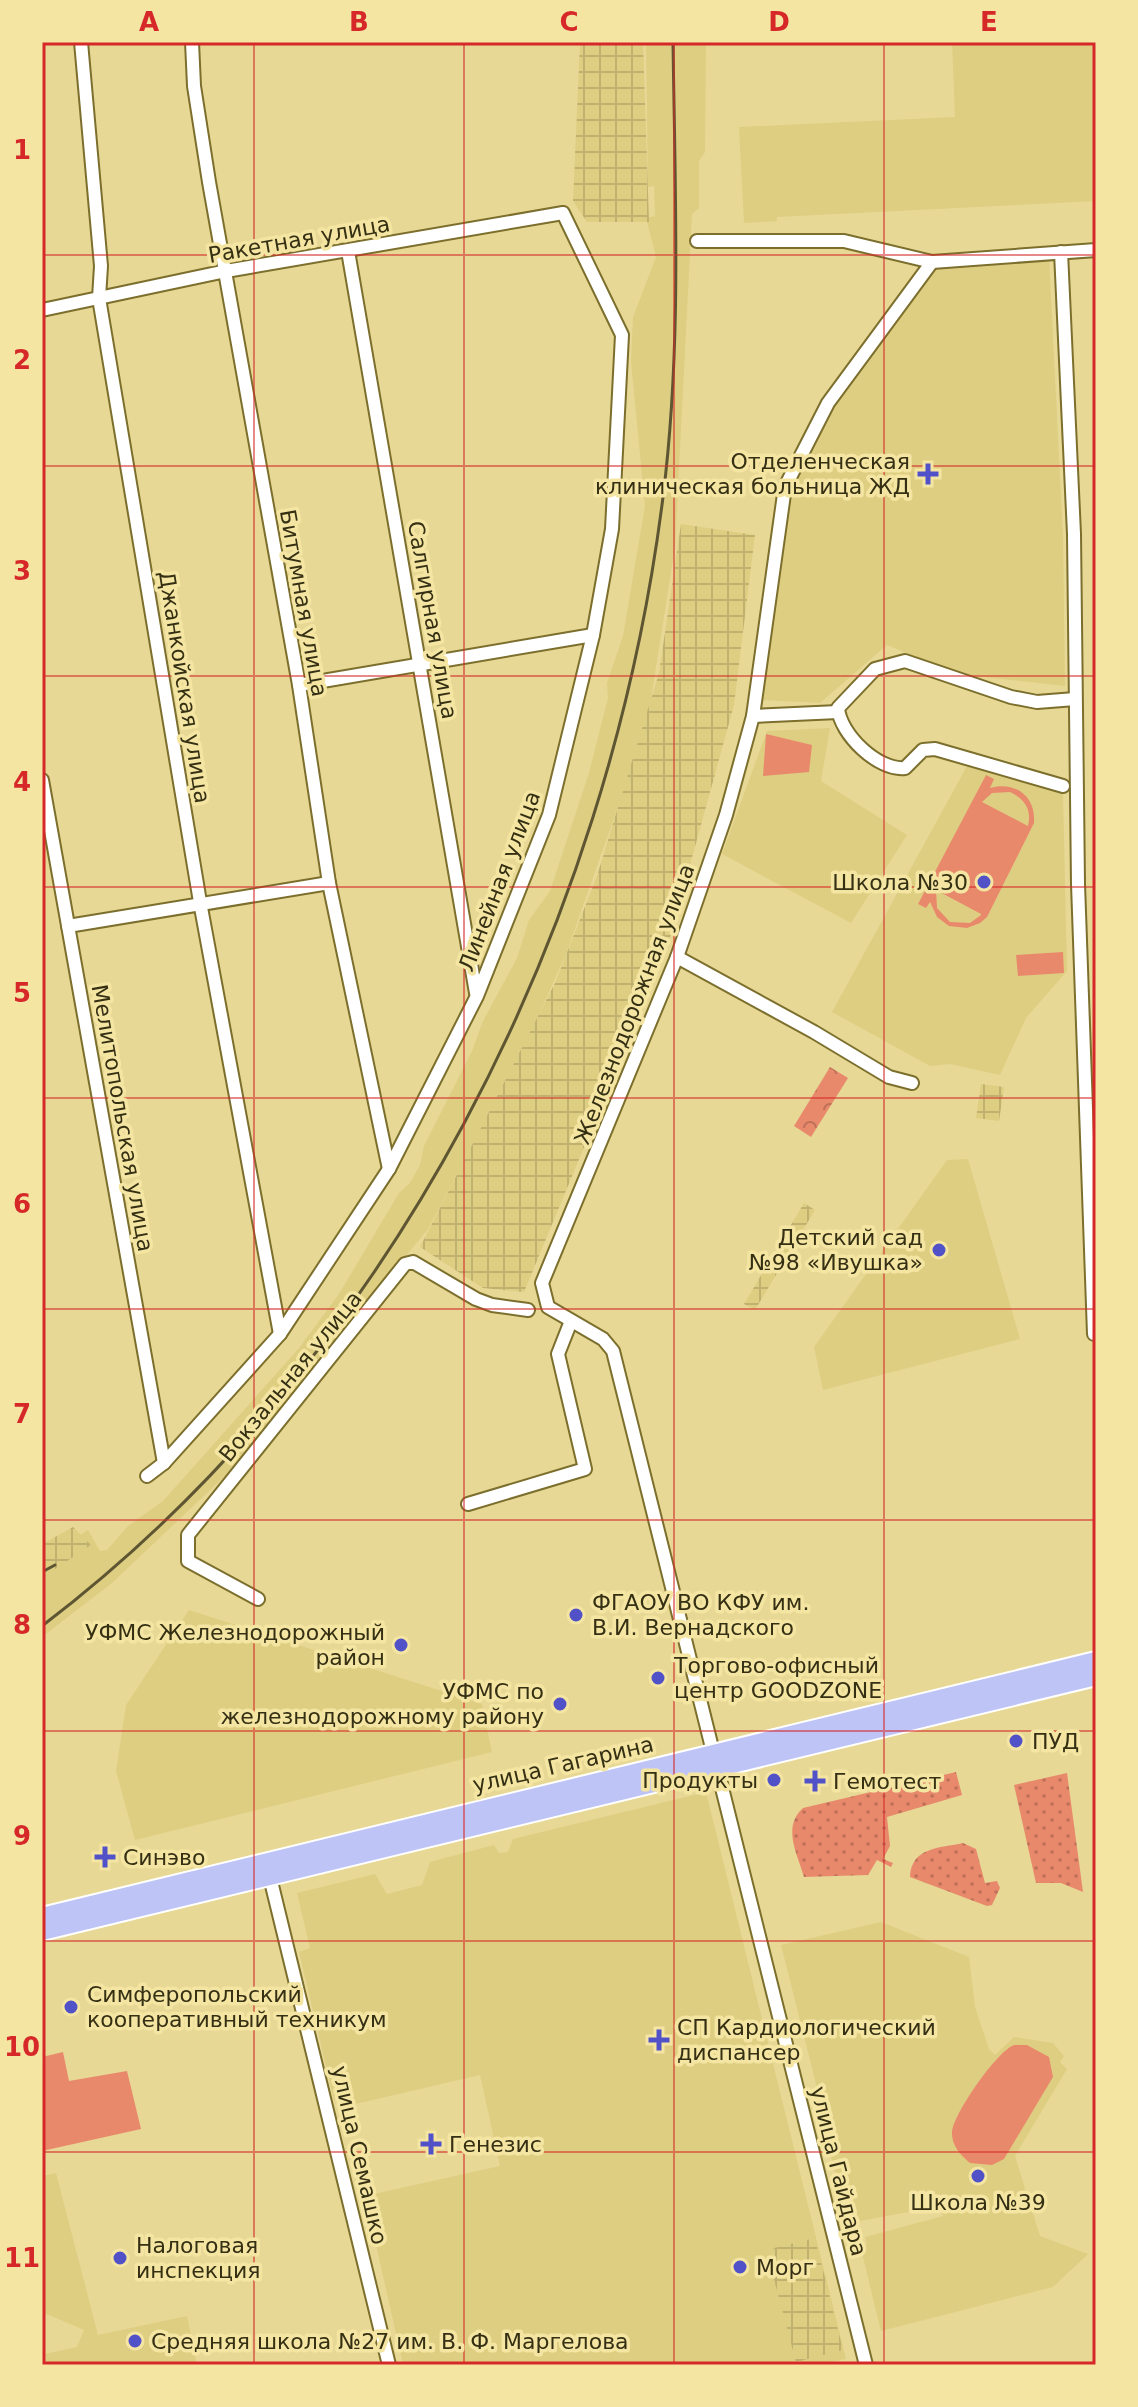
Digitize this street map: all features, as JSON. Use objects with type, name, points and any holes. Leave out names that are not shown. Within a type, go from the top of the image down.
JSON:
[{"type":"main road","name":"улица Гагарина","points":[[42,1931],[268,1869],[717,1759],[1096,1661]]},
{"type":"main road","name":"улица Гагарина","points":[[717,1759],[1096,1676]]},
{"type":"main road","name":"улица Гагарина","points":[[42,1917],[268,1869]]},
{"type":"street","name":"Джанкойская улица","points":[[81,42],[101,266],[99,298],[200,902],[280,1334]]},
{"type":"street","name":"Битумная улица","points":[[192,42],[194,86],[299,685],[329,883],[389,1169]]},
{"type":"street","name":"Ракетная улица","points":[[42,310],[226,271],[563,213]]},
{"type":"street","name":"Линейная улица","points":[[147,1476],[164,1463],[280,1334],[389,1169],[477,996],[549,815],[593,635],[612,529],[622,335],[563,213]]},
{"type":"street","points":[[697,241],[844,241],[932,262],[1096,250]]},
{"type":"street","name":"Салгирная улица","points":[[348,251],[477,996]]},
{"type":"street","points":[[1061,252],[1074,534],[1081,990],[1094,1334]]},
{"type":"street","name":"Железнодорожная улица","points":[[717,1759],[613,1351],[603,1339],[548,1307],[542,1283],[677,957],[726,815],[753,716],[785,487],[828,403],[932,262]]},
{"type":"street","points":[[299,685],[593,635]]},
{"type":"street","points":[[1063,786],[935,749],[923,750],[905,768],[893,767],[850,740],[838,712],[842,701],[875,669],[905,661],[1011,697],[1037,702],[1075,699]]},
{"type":"street","points":[[753,716],[838,712]]},
{"type":"street","name":"Мелитопольская улица","points":[[42,780],[164,1463]]},
{"type":"street","points":[[68,926],[329,883]]},
{"type":"street","points":[[677,957],[889,1077],[912,1083]]},
{"type":"street","name":"Вокзальная улица","points":[[258,1599],[188,1561],[188,1535],[405,1264],[413,1262],[492,1305],[528,1310]]},
{"type":"street","points":[[468,1504],[585,1469],[558,1354],[571,1321]]},
{"type":"street","name":"улица Гайдара","points":[[717,1759],[866,2365]]},
{"type":"street","name":"улица Семашко","points":[[268,1869],[389,2365]]},
{"type":"shaded area","points":[[580,42],[643,42],[649,222],[587,222],[573,201]]},
{"type":"shaded area","points":[[646,42],[706,42],[705,152],[699,161],[699,208],[692,214],[675,547],[651,699],[635,759],[566,954],[523,1050],[428,1229],[226,1475],[112,1583],[42,1637],[42,1559],[88,1530],[100,1551],[107,1550],[128,1526],[163,1501],[299,1348],[339,1294],[399,1193],[410,1183],[420,1165],[424,1146],[472,1051],[483,1021],[517,958],[529,920],[550,891],[589,773],[608,698],[607,683],[623,636],[645,506],[631,362],[633,317],[656,257],[646,218],[655,216],[654,186],[648,187]]},
{"type":"shaded area","points":[[952,42],[1096,42],[1096,201],[777,217],[777,221],[744,223],[739,127],[955,117]]},
{"type":"shaded area","name":"Отделенческая клиническая больница ЖД","points":[[1049,257],[1063,535],[1065,686],[957,674],[887,645],[820,703],[761,700],[789,489],[835,404],[935,268]]},
{"type":"shaded area","points":[[681,524],[755,535],[734,705],[668,945],[524,1292],[483,1288],[420,1247],[555,983],[597,876],[659,673]]},
{"type":"shaded area","points":[[830,728],[821,781],[907,835],[851,923],[722,854],[767,731]]},
{"type":"shaded area","name":"Школа №30","points":[[967,766],[1063,793],[1067,971],[1026,1018],[1000,1075],[950,1064],[930,1066],[832,1012]]},
{"type":"shaded area","points":[[981,1084],[1004,1087],[999,1121],[976,1118]]},
{"type":"shaded area","name":"Детский сад №98 «Ивушка»","points":[[968,1159],[1020,1339],[823,1390],[814,1347],[947,1160]]},
{"type":"shaded area","points":[[804,1203],[815,1210],[755,1310],[744,1304]]},
{"type":"shaded area","points":[[73,1527],[91,1545],[42,1578],[42,1536],[46,1542]]},
{"type":"shaded area","points":[[189,1610],[482,1704],[492,1752],[135,1840],[116,1771],[126,1705]]},
{"type":"shaded area","points":[[706,1792],[846,2359],[817,2365],[403,2365],[365,2196],[500,2166],[480,2075],[347,2106],[344,2098],[334,2100],[299,1952],[310,1948],[297,1893],[375,1874],[387,1894],[422,1885],[430,1862],[494,1845],[499,1853],[508,1852],[513,1839]]},
{"type":"shaded area","points":[[881,1922],[969,1957],[975,2007],[989,2049],[995,2055],[1014,2037],[1053,2043],[1064,2056],[1060,2062],[1067,2069],[1015,2156],[1040,2236],[1088,2254],[1053,2287],[881,2331],[860,2245],[867,2244],[865,2237],[943,2216],[941,2206],[849,2223],[816,2102],[820,2100],[781,1945]]},
{"type":"shaded area","points":[[56,2173],[98,2335],[187,2316],[197,2365],[47,2365],[45,2354],[77,2347],[84,2330],[42,2312],[42,2176]]},
{"type":"shaded area","points":[[815,2238],[843,2350],[796,2362],[768,2257],[774,2248]]},
{"type":"green space","points":[[766,734],[812,745],[809,772],[763,776]]},
{"type":"green space","points":[[986,775],[994,779],[990,788],[1008,787],[1028,798],[1034,823],[987,917],[967,928],[949,926],[937,917],[930,902],[926,908],[918,904]],"holes":[[[1010,792],[1026,806],[1028,826],[982,802],[992,793]],[[936,890],[981,914],[981,915],[970,923],[950,922],[937,908]]]},
{"type":"green space","points":[[1063,952],[1064,973],[1018,976],[1016,955]]},
{"type":"green space","points":[[830,1067],[848,1078],[811,1137],[794,1126]]},
{"type":"green space","points":[[956,1772],[962,1795],[887,1817],[890,1846],[883,1859],[893,1863],[891,1867],[877,1860],[868,1875],[804,1877],[792,1832],[793,1823],[803,1808]]},
{"type":"green space","points":[[1067,1773],[1083,1892],[1061,1883],[1036,1883],[1014,1785]]},
{"type":"green space","points":[[963,1843],[976,1849],[985,1883],[997,1881],[1000,1888],[992,1905],[987,1906],[910,1877],[915,1860],[921,1854]]},
{"type":"green space","points":[[1014,2045],[1027,2045],[1049,2057],[1053,2077],[1004,2159],[992,2165],[970,2163],[955,2145],[952,2131],[955,2122],[987,2070]]},
{"type":"green space","points":[[63,2052],[69,2081],[127,2071],[141,2129],[42,2151],[42,2057]]},
{"type":"railway","points":[[42,1626],[167,1519],[280,1398],[378,1266],[464,1124],[535,974],[593,819],[635,659],[663,497],[675,327],[673,42]]},
{"type":"railway","points":[[42,1572],[55,1565]]},
{"type":"place","name":"Отделенческая клиническая больница ЖД","points":[[928,474]]},
{"type":"place","name":"Школа №30","points":[[984,882]]},
{"type":"place","name":"Детский сад №98 «Ивушка»","points":[[939,1250]]},
{"type":"place","name":"ФГАОУ ВО КФУ им. В.И. Вернадского","points":[[576,1615]]},
{"type":"place","name":"УФМС Железнодорожный район","points":[[401,1645]]},
{"type":"place","name":"Торгово-офисный центр GOODZONE","points":[[658,1678]]},
{"type":"place","name":"УФМС по железнодорожному району","points":[[560,1704]]},
{"type":"place","name":"ПУД","points":[[1016,1741]]},
{"type":"place","name":"Продукты","points":[[774,1780]]},
{"type":"place","name":"Гемотест","points":[[815,1781]]},
{"type":"place","name":"Синэво","points":[[105,1857]]},
{"type":"place","name":"Симферопольский кооперативный техникум","points":[[71,2007]]},
{"type":"place","name":"СП Кардиологический диспансер","points":[[659,2040]]},
{"type":"place","name":"Генезис","points":[[431,2144]]},
{"type":"place","name":"Школа №39","points":[[978,2176]]},
{"type":"place","name":"Налоговая инспекция","points":[[120,2258]]},
{"type":"place","name":"Морг","points":[[740,2267]]},
{"type":"place","name":"Средняя школа №27 им. В. Ф. Маргелова","points":[[135,2341]]}]
